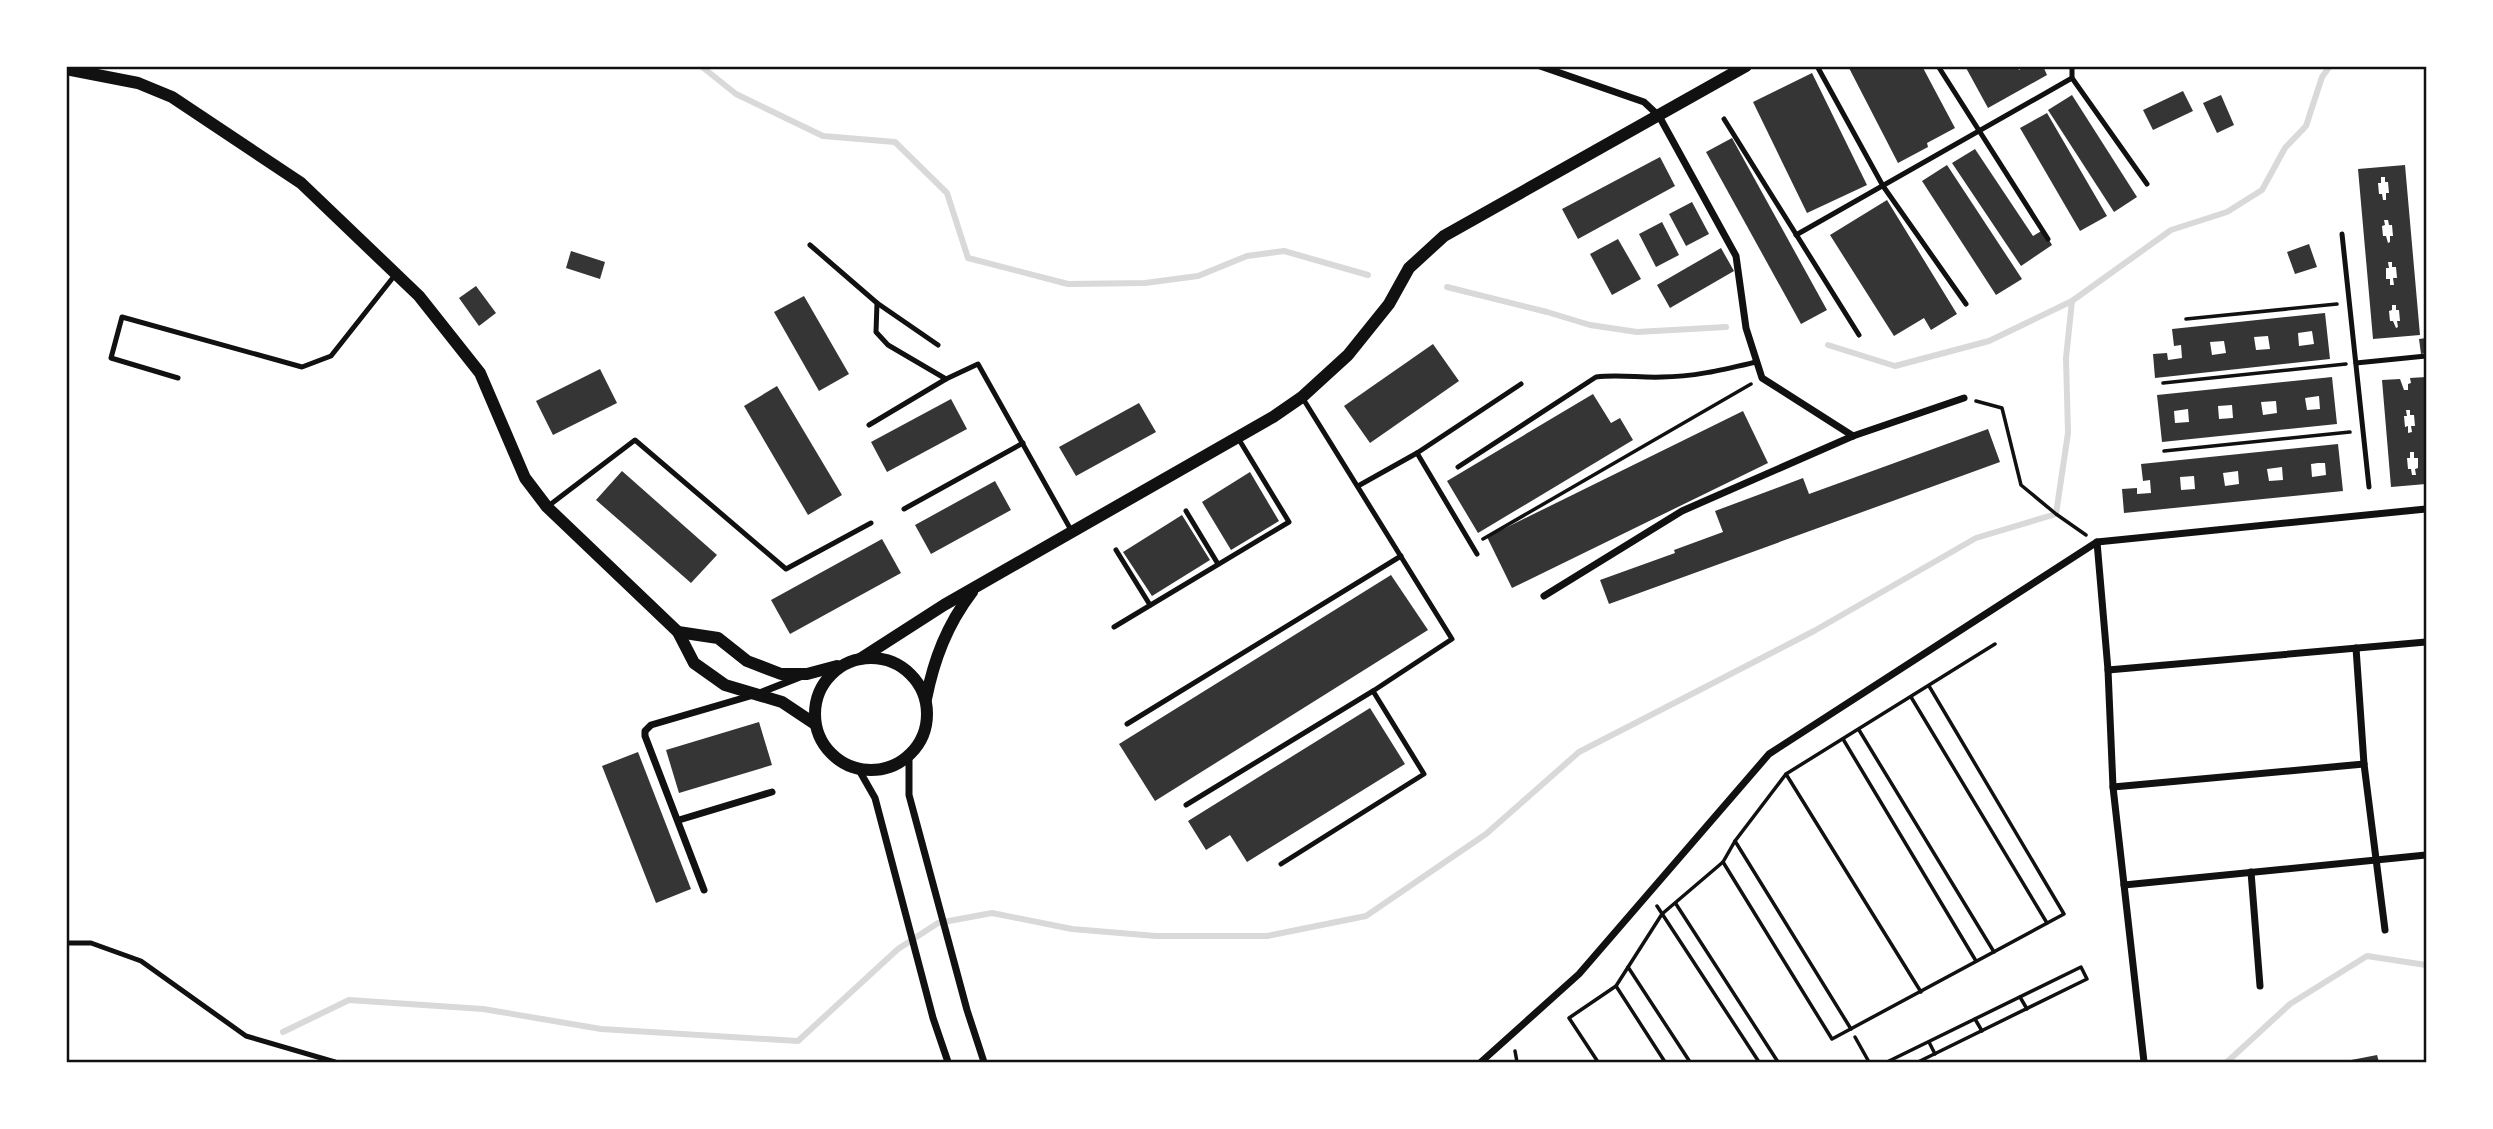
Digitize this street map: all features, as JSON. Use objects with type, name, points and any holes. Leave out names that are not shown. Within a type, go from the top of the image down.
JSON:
[{"type":"street","points":[[1540,66],[1644,102],[1659,117],[1736,256],[1746,328],[1762,378],[1853,436]]},
{"type":"street","points":[[860,659],[976,587],[1238,438],[1301,397],[1348,355],[1389,304],[1409,268],[1444,236],[1746,66]]},
{"type":"street","points":[[66,69],[138,83],[172,97],[302,183],[419,296],[480,373],[524,478],[547,507],[678,632],[694,663],[725,685],[782,702],[815,724]]},
{"type":"street","points":[[1544,596],[1682,511],[1853,436],[1964,398]]},
{"type":"street","points":[[1480,1062],[1579,974],[1769,754],[2097,542],[2427,509]]},
{"type":"street","points":[[2097,542],[2108,670],[2113,787],[2144,1062]]},
{"type":"street","points":[[926,700],[932,669],[942,640],[957,612],[976,587]]},
{"type":"street","points":[[678,632],[718,638],[747,661],[781,674],[807,674]]},
{"type":"street","points":[[2108,670],[2427,642]]},
{"type":"street","points":[[2356,648],[2364,764],[2385,930]]},
{"type":"street","points":[[704,890],[645,731],[651,725],[757,694],[807,674],[860,659],[877,658],[909,671],[920,684],[929,715],[926,731],[919,745],[894,766],[859,769],[843,764],[830,753],[821,740],[815,724],[815,706],[830,675],[844,664]]},
{"type":"street","points":[[909,756],[909,795],[967,1010],[984,1062]]},
{"type":"street","points":[[2113,787],[2364,764]]},
{"type":"street","points":[[859,769],[875,798],[946,1061]]},
{"type":"street","points":[[679,820],[772,792]]},
{"type":"street","points":[[2124,885],[2427,855]]},
{"type":"street","points":[[2251,872],[2260,986]]},
{"type":"lane","points":[[1817,66],[1883,186],[1966,304]]},
{"type":"lane","points":[[1938,66],[2048,239]]},
{"type":"lane","points":[[2072,66],[2072,78],[2147,184]]},
{"type":"lane","points":[[1796,235],[2072,78]]},
{"type":"lane","points":[[1724,119],[1859,335]]},
{"type":"lane","points":[[2342,234],[2369,486]]},
{"type":"lane","points":[[810,245],[877,303],[938,345]]},
{"type":"lane","points":[[178,378],[111,358],[122,317],[302,367],[331,356],[396,274]]},
{"type":"lane","points":[[877,303],[876,332],[888,345],[946,379]]},
{"type":"lane","points":[[2356,363],[2427,356]]},
{"type":"lane","points":[[1458,467],[1595,377],[1620,374],[1663,377],[1711,372],[1756,362]]},
{"type":"lane","points":[[869,425],[946,379],[978,364],[1073,532]]},
{"type":"lane","points":[[1358,486],[1417,453],[1521,384]]},
{"type":"lane","points":[[1186,805],[1373,691],[1452,639],[1301,397]]},
{"type":"lane","points":[[1114,626],[1289,522],[1238,438]]},
{"type":"lane","points":[[547,507],[635,440],[786,569],[871,523]]},
{"type":"lane","points":[[904,509],[1023,443]]},
{"type":"lane","points":[[1417,453],[1477,554]]},
{"type":"lane","points":[[1186,511],[1219,564]]},
{"type":"lane","points":[[1116,550],[1150,605]]},
{"type":"lane","points":[[1127,724],[1401,556]]},
{"type":"lane","points":[[1281,864],[1424,774],[1373,691]]},
{"type":"lane","points":[[66,943],[91,943],[141,961],[246,1036],[335,1062]]},
{"type":"path","points":[[2186,320],[2351,303]]},
{"type":"path","points":[[2163,383],[2356,363]]},
{"type":"path","points":[[1483,538],[1762,378]]},
{"type":"path","points":[[1964,398],[2003,408],[2021,485],[2056,514],[2097,542]]},
{"type":"path","points":[[2164,450],[2363,431]]},
{"type":"path","points":[[1598,1062],[1569,1018],[1616,986],[1662,914],[1723,862],[1735,841],[1786,774],[1995,644]]},
{"type":"path","points":[[1723,862],[1832,1039],[2064,914],[1929,686]]},
{"type":"path","points":[[1911,697],[2047,923]]},
{"type":"path","points":[[1859,730],[1994,952]]},
{"type":"path","points":[[1843,739],[1976,961]]},
{"type":"path","points":[[1786,774],[1922,992]]},
{"type":"path","points":[[1735,841],[1851,1029]]},
{"type":"path","points":[[1676,904],[1778,1062]]},
{"type":"path","points":[[1657,905],[1759,1062]]},
{"type":"path","points":[[1628,966],[1690,1062]]},
{"type":"path","points":[[1887,1062],[2081,967],[2087,979],[1918,1062]]},
{"type":"path","points":[[1616,986],[1665,1062]]},
{"type":"path","points":[[2020,997],[2027,1009]]},
{"type":"path","points":[[1975,1019],[1982,1031]]},
{"type":"path","points":[[1855,1037],[1869,1062]]},
{"type":"path","points":[[1929,1042],[1936,1054]]},
{"type":"building","points":[[1848,66],[1922,66],[1955,128],[1898,163]]},
{"type":"building","points":[[1965,66],[2017,66],[2019,70],[2025,66],[2043,66],[2047,75],[1988,108]]},
{"type":"building","points":[[1812,73],[1867,185],[1807,213],[1753,102]]},
{"type":"building","points":[[2183,91],[2193,111],[2153,130],[2143,110]]},
{"type":"building","points":[[2072,95],[2137,197],[2114,212],[2048,110]]},
{"type":"building","points":[[2221,95],[2234,125],[2217,133],[2203,103]]},
{"type":"building","points":[[2047,113],[2107,216],[2080,231],[2020,128]]},
{"type":"building","points":[[1732,138],[1827,310],[1801,324],[1706,152]]},
{"type":"building","points":[[1975,149],[2033,236],[2043,230],[2052,245],[2021,266],[1952,163]]},
{"type":"building","points":[[1660,157],[1675,186],[1578,239],[1562,209]]},
{"type":"building","points":[[1947,165],[2022,279],[1996,295],[1922,181]]},
{"type":"building","points":[[2405,165],[2420,335],[2373,339],[2358,169]],"holes":[[[2381,177],[2385,177],[2389,193],[2386,193],[2386,200],[2379,194],[2378,183],[2381,183]],[[2384,220],[2388,220],[2389,225],[2392,225],[2393,236],[2390,236],[2388,243],[2386,236],[2383,236],[2382,226],[2385,225]],[[2388,262],[2392,262],[2392,267],[2396,267],[2397,278],[2393,278],[2394,285],[2390,285],[2390,279],[2386,279],[2386,268],[2389,268]],[[2392,305],[2396,305],[2396,310],[2399,310],[2400,321],[2397,321],[2396,328],[2393,321],[2390,321],[2389,311],[2392,310]]]},
{"type":"building","points":[[1887,200],[1957,314],[1931,330],[1924,318],[1894,336],[1830,235]]},
{"type":"building","points":[[1692,202],[1709,234],[1686,246],[1669,214]]},
{"type":"building","points":[[1662,222],[1679,255],[1656,267],[1639,234]]},
{"type":"building","points":[[1618,239],[1641,279],[1612,295],[1590,254]]},
{"type":"building","points":[[2309,244],[2317,267],[2295,274],[2287,252]]},
{"type":"building","points":[[1721,248],[1734,271],[1670,308],[1657,285]]},
{"type":"building","points":[[571,251],[605,262],[600,279],[566,268]]},
{"type":"building","points":[[476,286],[496,313],[479,326],[459,298]]},
{"type":"building","points":[[804,296],[849,374],[819,391],[774,312]]},
{"type":"building","points":[[2325,313],[2330,359],[2155,378],[2153,354],[2167,353],[2168,360],[2182,358],[2181,345],[2174,346],[2172,329]],"holes":[[[2312,331],[2314,344],[2299,346],[2298,333]],[[2268,336],[2270,349],[2256,350],[2254,337]],[[2224,341],[2226,353],[2212,355],[2210,342]]]},
{"type":"building","points":[[2426,338],[2426,353],[2421,354],[2419,339]]},
{"type":"building","points":[[1433,344],[1459,381],[1370,443],[1344,406]]},
{"type":"building","points":[[600,369],[617,403],[553,435],[536,401]]},
{"type":"building","points":[[2332,377],[2337,424],[2162,442],[2157,395]],"holes":[[[2319,396],[2320,409],[2307,410],[2305,398]],[[2276,401],[2277,413],[2263,415],[2261,402]],[[2232,405],[2233,418],[2219,419],[2218,406]],[[2188,409],[2189,422],[2175,423],[2174,411]]]},
{"type":"building","points":[[2426,377],[2426,484],[2391,487],[2382,380],[2400,379],[2404,390],[2408,390],[2410,378]],"holes":[[[2406,410],[2410,410],[2410,415],[2414,415],[2415,426],[2411,426],[2412,432],[2408,433],[2404,416],[2407,416]],[[2410,452],[2414,452],[2414,458],[2418,458],[2416,475],[2412,475],[2411,469],[2408,469],[2407,458],[2410,458]]]},
{"type":"building","points":[[777,386],[842,495],[808,515],[744,406]]},
{"type":"building","points":[[1593,394],[1611,423],[1620,418],[1633,440],[1478,533],[1447,481]]},
{"type":"building","points":[[951,399],[967,429],[887,472],[871,442]]},
{"type":"building","points":[[1139,403],[1156,432],[1076,476],[1059,447]]},
{"type":"building","points":[[1743,411],[1768,463],[1512,588],[1487,537]]},
{"type":"building","points":[[1988,429],[2000,462],[1609,604],[1600,580],[1675,553],[1674,550],[1723,532],[1715,511],[1803,478],[1809,494]]},
{"type":"building","points":[[2338,444],[2343,491],[2124,513],[2122,489],[2137,488],[2137,494],[2151,493],[2150,480],[2143,481],[2141,464]],"holes":[[[2325,463],[2326,475],[2312,477],[2311,464]],[[2282,467],[2283,480],[2269,481],[2267,469]],[[2238,471],[2239,484],[2225,486],[2223,473]],[[2194,476],[2195,489],[2181,490],[2180,477]]]},
{"type":"building","points":[[622,471],[717,555],[691,583],[596,500]]},
{"type":"building","points":[[1250,472],[1279,521],[1231,550],[1202,502]]},
{"type":"building","points":[[995,481],[1011,510],[931,554],[915,525]]},
{"type":"building","points":[[1182,515],[1210,560],[1152,596],[1123,552]]},
{"type":"building","points":[[882,539],[901,573],[790,634],[771,600]]},
{"type":"building","points":[[1391,575],[1428,630],[1155,801],[1119,744]]},
{"type":"building","points":[[1370,708],[1405,764],[1247,862],[1230,835],[1206,850],[1188,821]]},
{"type":"building","points":[[759,722],[772,765],[679,793],[666,750]]},
{"type":"building","points":[[638,752],[691,889],[656,903],[602,766]]},
{"type":"building","points":[[2377,1055],[2379,1062],[2346,1062],[2346,1061]]},
{"type":"waterway","points":[[701,66],[736,94],[823,136],[895,142],[947,193],[968,258],[1068,284],[1145,283],[1198,276],[1247,256],[1284,251],[1368,275]]},
{"type":"waterway","points":[[1828,345],[1895,366],[1989,341],[2072,301],[2171,230],[2227,212],[2262,190],[2285,148],[2306,126],[2322,77],[2330,66]]},
{"type":"waterway","points":[[1447,287],[1590,325],[1637,332],[1726,327]]},
{"type":"waterway","points":[[283,1032],[349,1000],[483,1009],[601,1029],[798,1041],[898,949],[938,923],[992,913],[1072,929],[1156,936],[1267,936],[1366,916],[1486,834],[1579,752],[1814,631],[1976,538],[2056,514],[2068,433],[2066,358],[2072,301]]},
{"type":"waterway","points":[[2227,1062],[2290,1004],[2367,956],[2426,965]]}]
